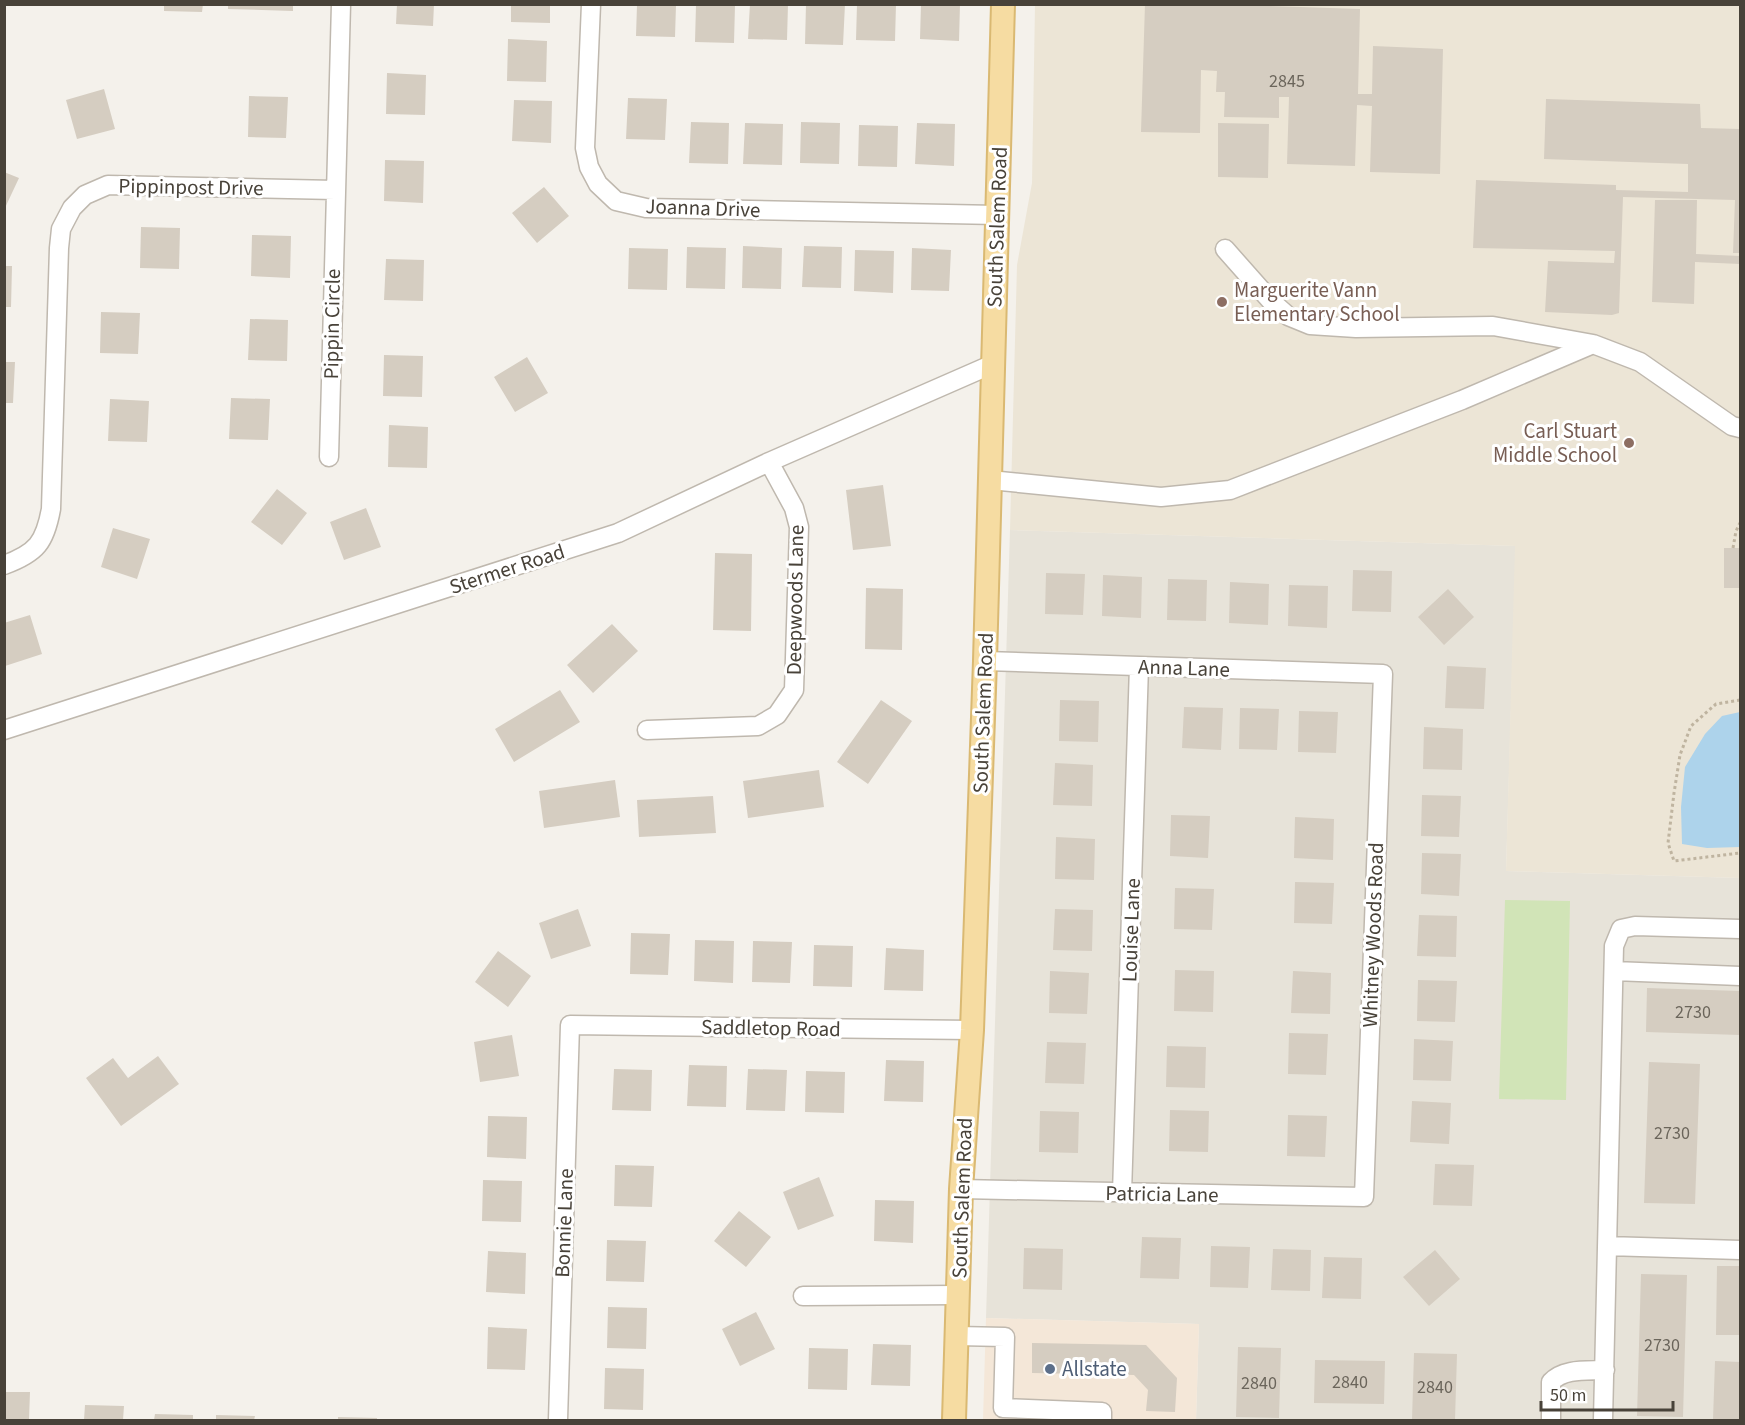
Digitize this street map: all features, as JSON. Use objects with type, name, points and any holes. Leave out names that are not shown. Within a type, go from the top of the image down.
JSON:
[{"type":"main road","name":"South Salem Road","points":[[954,1420],[961,1189],[972,1030],[1003,4]]},
{"type":"street","points":[[335,190],[341,4]]},
{"type":"street","name":"Joanna Drive","points":[[591,4],[585,148],[589,167],[598,184],[616,201],[646,208],[997,215]]},
{"type":"street","name":"Pippinpost Drive","points":[[4,565],[38,547],[48,527],[51,508],[58,248],[61,229],[72,208],[85,195],[108,185],[335,190]]},
{"type":"street","name":"Pippin Circle","points":[[329,457],[335,190]]},
{"type":"street","points":[[1225,249],[1271,301],[1288,316],[1310,325],[1356,328],[1493,326],[1593,344],[1640,362],[1732,426],[1740,428]]},
{"type":"street","points":[[990,480],[1161,497],[1230,490],[1462,400],[1593,344]]},
{"type":"street","name":"Stermer Road","points":[[4,730],[618,533],[769,462],[993,364]]},
{"type":"street","name":"Deepwoods Lane","points":[[647,730],[758,726],[777,715],[794,690],[799,527],[794,508],[769,462]]},
{"type":"street","name":"Anna Lane","points":[[984,661],[1383,674]]},
{"type":"street","name":"Louise Lane","points":[[1122,1193],[1139,666]]},
{"type":"street","name":"Whitney Woods Road","points":[[1364,1197],[1383,674]]},
{"type":"street","points":[[1603,1420],[1614,946],[1621,928],[1635,926],[1740,929]]},
{"type":"street","points":[[1614,971],[1740,976]]},
{"type":"street","name":"Saddletop Road","points":[[570,1025],[972,1030]]},
{"type":"street","name":"Bonnie Lane","points":[[558,1420],[570,1025]]},
{"type":"street","name":"Patricia Lane","points":[[961,1189],[1364,1197]]},
{"type":"street","points":[[1607,1246],[1740,1250]]},
{"type":"street","points":[[803,1296],[958,1295]]},
{"type":"street","points":[[957,1336],[1005,1337],[1002,1408],[1102,1412],[1102,1420]]},
{"type":"street","points":[[1551,1420],[1551,1382],[1556,1377],[1563,1373],[1605,1370]]},
{"type":"path","points":[[1733,548],[1736,531],[1740,524]]},
{"type":"path","points":[[1740,700],[1716,704],[1691,726],[1680,755],[1668,843],[1674,861],[1740,853]]},
{"type":"shaded area","points":[[1035,5],[1740,5],[1740,878],[1506,871],[1515,546],[1010,530],[1017,265],[1032,183]]},
{"type":"shaded area","points":[[1010,530],[1516,546],[1506,871],[1740,878],[1740,1420],[1196,1420],[1199,1324],[986,1318]]},
{"type":"shaded area","points":[[986,1318],[1199,1324],[1196,1420],[983,1420]]},
{"type":"green space","points":[[1505,900],[1570,901],[1566,1100],[1499,1099]]},
{"type":"water","points":[[1740,712],[1740,847],[1707,848],[1682,844],[1681,807],[1685,767],[1705,734],[1722,716]]},
{"type":"building","points":[[164,4],[203,4],[202,12],[164,11]]},
{"type":"building","points":[[228,4],[293,4],[293,11],[228,9]]},
{"type":"building","points":[[397,4],[434,4],[433,26],[396,24]]},
{"type":"building","points":[[511,4],[550,4],[550,23],[511,22]]},
{"type":"building","points":[[750,4],[788,4],[787,40],[748,39]]},
{"type":"building","points":[[806,4],[845,4],[843,45],[805,44]]},
{"type":"building","points":[[857,4],[896,4],[895,41],[856,40]]},
{"type":"building","points":[[921,4],[960,4],[959,41],[920,39]]},
{"type":"building","points":[[1145,4],[1360,9],[1358,94],[1372,94],[1373,46],[1443,49],[1440,174],[1370,172],[1372,106],[1357,105],[1355,166],[1287,164],[1289,97],[1279,97],[1279,118],[1224,117],[1225,92],[1216,92],[1217,71],[1201,70],[1200,133],[1141,132]]},
{"type":"building","points":[[637,5],[676,5],[675,37],[636,36]]},
{"type":"building","points":[[696,5],[735,5],[734,43],[695,42]]},
{"type":"building","points":[[508,39],[547,41],[546,82],[507,81]]},
{"type":"building","points":[[387,73],[426,75],[425,115],[386,114]]},
{"type":"building","points":[[104,89],[115,129],[77,139],[66,100]]},
{"type":"building","points":[[249,96],[288,97],[286,138],[248,137]]},
{"type":"building","points":[[628,98],[667,99],[665,140],[626,139]]},
{"type":"building","points":[[1546,99],[1700,104],[1701,128],[1740,129],[1740,253],[1733,253],[1735,200],[1623,197],[1619,313],[1612,315],[1545,312],[1548,261],[1614,263],[1615,251],[1473,248],[1476,180],[1616,185],[1616,190],[1688,192],[1688,164],[1544,159]]},
{"type":"building","points":[[514,100],[552,101],[551,143],[512,141]]},
{"type":"building","points":[[691,122],[729,123],[728,164],[689,163]]},
{"type":"building","points":[[801,122],[840,123],[839,164],[800,163]]},
{"type":"building","points":[[745,123],[783,124],[782,165],[743,164]]},
{"type":"building","points":[[917,123],[955,124],[954,166],[915,164]]},
{"type":"building","points":[[1218,123],[1269,124],[1268,178],[1218,177]]},
{"type":"building","points":[[859,125],[898,126],[897,167],[858,166]]},
{"type":"building","points":[[385,160],[424,161],[423,203],[384,201]]},
{"type":"building","points":[[4,172],[19,178],[4,210]]},
{"type":"building","points":[[544,187],[569,216],[537,243],[512,213]]},
{"type":"building","points":[[1655,200],[1697,200],[1696,254],[1740,256],[1740,264],[1695,262],[1694,304],[1652,302]]},
{"type":"building","points":[[141,227],[180,228],[179,269],[140,268]]},
{"type":"building","points":[[252,235],[291,236],[290,278],[251,276]]},
{"type":"building","points":[[743,246],[782,248],[781,289],[742,288]]},
{"type":"building","points":[[804,246],[842,247],[841,288],[802,287]]},
{"type":"building","points":[[687,247],[726,248],[725,289],[686,288]]},
{"type":"building","points":[[629,248],[668,249],[667,290],[628,289]]},
{"type":"building","points":[[912,248],[951,250],[949,291],[911,290]]},
{"type":"building","points":[[855,250],[894,251],[893,293],[854,291]]},
{"type":"building","points":[[386,259],[424,260],[423,301],[384,300]]},
{"type":"building","points":[[4,266],[12,266],[11,307],[4,307]]},
{"type":"building","points":[[101,312],[140,313],[138,354],[100,353]]},
{"type":"building","points":[[250,319],[288,320],[287,361],[248,360]]},
{"type":"building","points":[[384,355],[423,356],[422,397],[383,396]]},
{"type":"building","points":[[527,357],[548,393],[515,412],[494,377]]},
{"type":"building","points":[[4,362],[15,362],[13,403],[4,403]]},
{"type":"building","points":[[231,398],[270,399],[268,440],[229,439]]},
{"type":"building","points":[[110,399],[149,401],[147,442],[108,441]]},
{"type":"building","points":[[389,425],[428,427],[427,468],[388,467]]},
{"type":"building","points":[[883,485],[891,546],[853,550],[846,490]]},
{"type":"building","points":[[277,489],[307,513],[282,545],[251,522]]},
{"type":"building","points":[[366,508],[381,547],[344,560],[330,522]]},
{"type":"building","points":[[113,528],[150,539],[137,579],[101,567]]},
{"type":"building","points":[[1724,548],[1740,548],[1740,588],[1724,588]]},
{"type":"building","points":[[715,553],[752,554],[751,631],[713,630]]},
{"type":"building","points":[[1353,570],[1392,571],[1391,612],[1352,611]]},
{"type":"building","points":[[1046,573],[1085,574],[1083,615],[1045,614]]},
{"type":"building","points":[[1103,575],[1142,577],[1141,618],[1102,616]]},
{"type":"building","points":[[1168,579],[1207,580],[1206,621],[1167,620]]},
{"type":"building","points":[[1230,582],[1269,584],[1268,625],[1229,623]]},
{"type":"building","points":[[1289,585],[1328,586],[1327,628],[1288,626]]},
{"type":"building","points":[[866,588],[903,589],[902,650],[865,649]]},
{"type":"building","points":[[1448,589],[1474,617],[1444,645],[1418,617]]},
{"type":"building","points":[[30,615],[42,654],[5,666],[4,623]]},
{"type":"building","points":[[612,624],[638,651],[593,693],[567,665]]},
{"type":"building","points":[[1447,666],[1486,668],[1484,709],[1445,708]]},
{"type":"building","points":[[560,690],[580,722],[514,762],[495,729]]},
{"type":"building","points":[[881,700],[912,721],[868,784],[837,762]]},
{"type":"building","points":[[1060,700],[1099,701],[1098,742],[1059,741]]},
{"type":"building","points":[[1184,707],[1223,708],[1221,750],[1182,748]]},
{"type":"building","points":[[1240,708],[1279,709],[1277,750],[1239,749]]},
{"type":"building","points":[[1299,711],[1338,712],[1336,753],[1298,752]]},
{"type":"building","points":[[1424,727],[1463,729],[1462,770],[1423,769]]},
{"type":"building","points":[[1055,763],[1093,765],[1092,806],[1053,805]]},
{"type":"building","points":[[819,770],[824,807],[748,818],[743,781]]},
{"type":"building","points":[[615,780],[620,817],[544,828],[539,791]]},
{"type":"building","points":[[1422,795],[1461,796],[1459,837],[1421,836]]},
{"type":"building","points":[[713,796],[716,833],[639,837],[637,800]]},
{"type":"building","points":[[1171,815],[1210,816],[1208,858],[1170,856]]},
{"type":"building","points":[[1295,817],[1334,819],[1333,860],[1294,858]]},
{"type":"building","points":[[1056,837],[1095,839],[1094,880],[1055,879]]},
{"type":"building","points":[[1422,853],[1461,854],[1459,896],[1421,894]]},
{"type":"building","points":[[1295,882],[1334,883],[1332,924],[1294,923]]},
{"type":"building","points":[[1175,888],[1214,889],[1212,930],[1174,929]]},
{"type":"building","points":[[578,909],[591,946],[551,959],[539,923]]},
{"type":"building","points":[[1055,909],[1093,910],[1092,951],[1053,950]]},
{"type":"building","points":[[1419,915],[1457,916],[1456,957],[1417,956]]},
{"type":"building","points":[[631,933],[670,934],[668,975],[630,974]]},
{"type":"building","points":[[695,940],[734,941],[733,983],[694,981]]},
{"type":"building","points":[[753,941],[792,942],[790,983],[752,982]]},
{"type":"building","points":[[814,945],[853,946],[852,987],[813,986]]},
{"type":"building","points":[[886,948],[924,950],[923,991],[884,990]]},
{"type":"building","points":[[498,951],[531,976],[508,1007],[475,982]]},
{"type":"building","points":[[1175,970],[1214,971],[1213,1012],[1174,1011]]},
{"type":"building","points":[[1050,971],[1089,973],[1087,1014],[1049,1013]]},
{"type":"building","points":[[1293,971],[1331,973],[1330,1014],[1291,1013]]},
{"type":"building","points":[[1418,980],[1457,981],[1455,1022],[1417,1021]]},
{"type":"building","points":[[1647,988],[1740,991],[1740,1035],[1646,1032]]},
{"type":"building","points":[[1289,1033],[1328,1034],[1326,1075],[1288,1074]]},
{"type":"building","points":[[512,1035],[519,1076],[480,1082],[474,1042]]},
{"type":"building","points":[[1414,1039],[1453,1041],[1451,1081],[1413,1080]]},
{"type":"building","points":[[1047,1042],[1086,1043],[1084,1084],[1045,1083]]},
{"type":"building","points":[[1167,1046],[1206,1047],[1205,1088],[1166,1087]]},
{"type":"building","points":[[158,1056],[179,1084],[121,1126],[86,1078],[113,1058],[128,1078]]},
{"type":"building","points":[[886,1060],[924,1061],[923,1102],[884,1101]]},
{"type":"building","points":[[1649,1062],[1700,1064],[1695,1204],[1644,1203]]},
{"type":"building","points":[[689,1065],[727,1066],[726,1107],[687,1106]]},
{"type":"building","points":[[614,1069],[652,1070],[651,1111],[612,1110]]},
{"type":"building","points":[[748,1069],[787,1070],[785,1111],[746,1110]]},
{"type":"building","points":[[806,1071],[845,1072],[844,1113],[805,1112]]},
{"type":"building","points":[[1412,1101],[1451,1103],[1449,1144],[1410,1142]]},
{"type":"building","points":[[1170,1110],[1209,1111],[1208,1152],[1169,1151]]},
{"type":"building","points":[[1040,1111],[1079,1112],[1078,1153],[1039,1152]]},
{"type":"building","points":[[1288,1115],[1327,1116],[1325,1157],[1287,1156]]},
{"type":"building","points":[[488,1116],[527,1117],[526,1159],[487,1157]]},
{"type":"building","points":[[1435,1164],[1474,1165],[1472,1206],[1433,1205]]},
{"type":"building","points":[[615,1165],[654,1166],[652,1207],[614,1206]]},
{"type":"building","points":[[819,1177],[834,1216],[798,1230],[783,1192]]},
{"type":"building","points":[[483,1180],[522,1181],[521,1222],[482,1221]]},
{"type":"building","points":[[875,1200],[914,1201],[913,1243],[874,1241]]},
{"type":"building","points":[[739,1211],[771,1237],[746,1267],[714,1241]]},
{"type":"building","points":[[1142,1237],[1181,1238],[1179,1279],[1140,1278]]},
{"type":"building","points":[[607,1240],[646,1241],[644,1282],[606,1281]]},
{"type":"building","points":[[1211,1246],[1250,1247],[1248,1288],[1210,1287]]},
{"type":"building","points":[[1024,1248],[1063,1249],[1062,1290],[1023,1289]]},
{"type":"building","points":[[1273,1249],[1311,1250],[1310,1291],[1271,1290]]},
{"type":"building","points":[[1435,1250],[1460,1279],[1429,1306],[1403,1277]]},
{"type":"building","points":[[488,1251],[526,1253],[525,1294],[486,1292]]},
{"type":"building","points":[[1324,1257],[1362,1258],[1361,1299],[1322,1298]]},
{"type":"building","points":[[1717,1266],[1740,1266],[1740,1335],[1716,1335]]},
{"type":"building","points":[[1641,1274],[1687,1275],[1683,1417],[1637,1416]]},
{"type":"building","points":[[608,1307],[647,1308],[646,1349],[607,1348]]},
{"type":"building","points":[[756,1312],[775,1349],[740,1366],[722,1329]]},
{"type":"building","points":[[488,1327],[527,1329],[525,1370],[487,1369]]},
{"type":"building","points":[[1032,1343],[1146,1345],[1177,1378],[1175,1412],[1146,1411],[1148,1390],[1134,1375],[1032,1373]]},
{"type":"building","points":[[873,1344],[911,1345],[910,1386],[871,1385]]},
{"type":"building","points":[[1238,1347],[1281,1348],[1279,1418],[1236,1417]]},
{"type":"building","points":[[809,1348],[848,1349],[847,1390],[808,1389]]},
{"type":"building","points":[[1414,1353],[1457,1354],[1455,1420],[1412,1420]]},
{"type":"building","points":[[1315,1360],[1385,1361],[1384,1404],[1314,1403]]},
{"type":"building","points":[[1715,1361],[1740,1362],[1740,1420],[1713,1420]]},
{"type":"building","points":[[605,1368],[644,1369],[643,1410],[604,1409]]},
{"type":"building","points":[[4,1392],[30,1392],[29,1420],[4,1420]]},
{"type":"building","points":[[85,1405],[124,1406],[123,1420],[84,1420]]},
{"type":"building","points":[[155,1414],[193,1415],[193,1420],[154,1420]]},
{"type":"building","points":[[216,1415],[255,1416],[254,1420],[216,1420]]},
{"type":"building","points":[[338,1417],[377,1418],[377,1420],[338,1420]]},
{"type":"place","name":"Marguerite Vann Elementary School","points":[[1222,302]]},
{"type":"place","name":"Carl Stuart Middle School","points":[[1629,443]]},
{"type":"place","name":"Allstate","points":[[1050,1369]]}]
